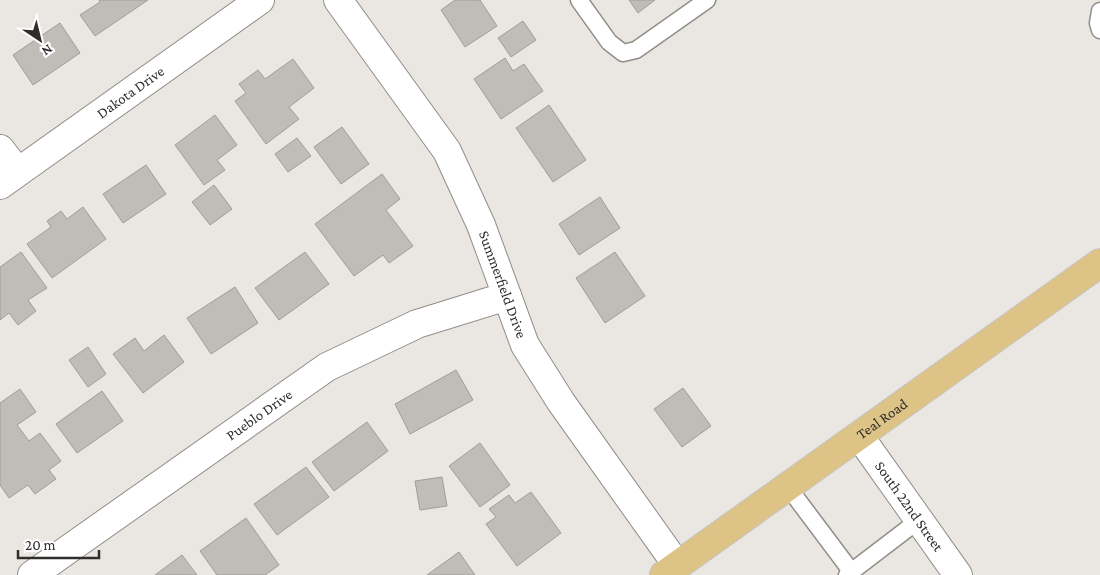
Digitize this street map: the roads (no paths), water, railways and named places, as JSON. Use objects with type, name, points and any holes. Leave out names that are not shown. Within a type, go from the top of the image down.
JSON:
[{"type":"main road","name":"Teal Road","points":[[672,571],[1100,263]]},
{"type":"street","name":"Dakota Drive","points":[[9,178],[260,0]]},
{"type":"street","name":"Summerfield Drive","points":[[338,0],[447,151],[481,225],[526,345],[561,402],[672,571]]},
{"type":"street","points":[[0,148],[9,178]]},
{"type":"street","name":"Pueblo Drive","points":[[32,575],[327,367],[417,324],[507,296]]},
{"type":"street","name":"South 22nd Street","points":[[860,436],[958,575]]},
{"type":"lane","points":[[579,0],[609,42],[623,53],[636,50],[707,0]]},
{"type":"lane","points":[[1100,11],[1098,23],[1100,30]]},
{"type":"lane","points":[[788,487],[849,573],[919,520]]}]
